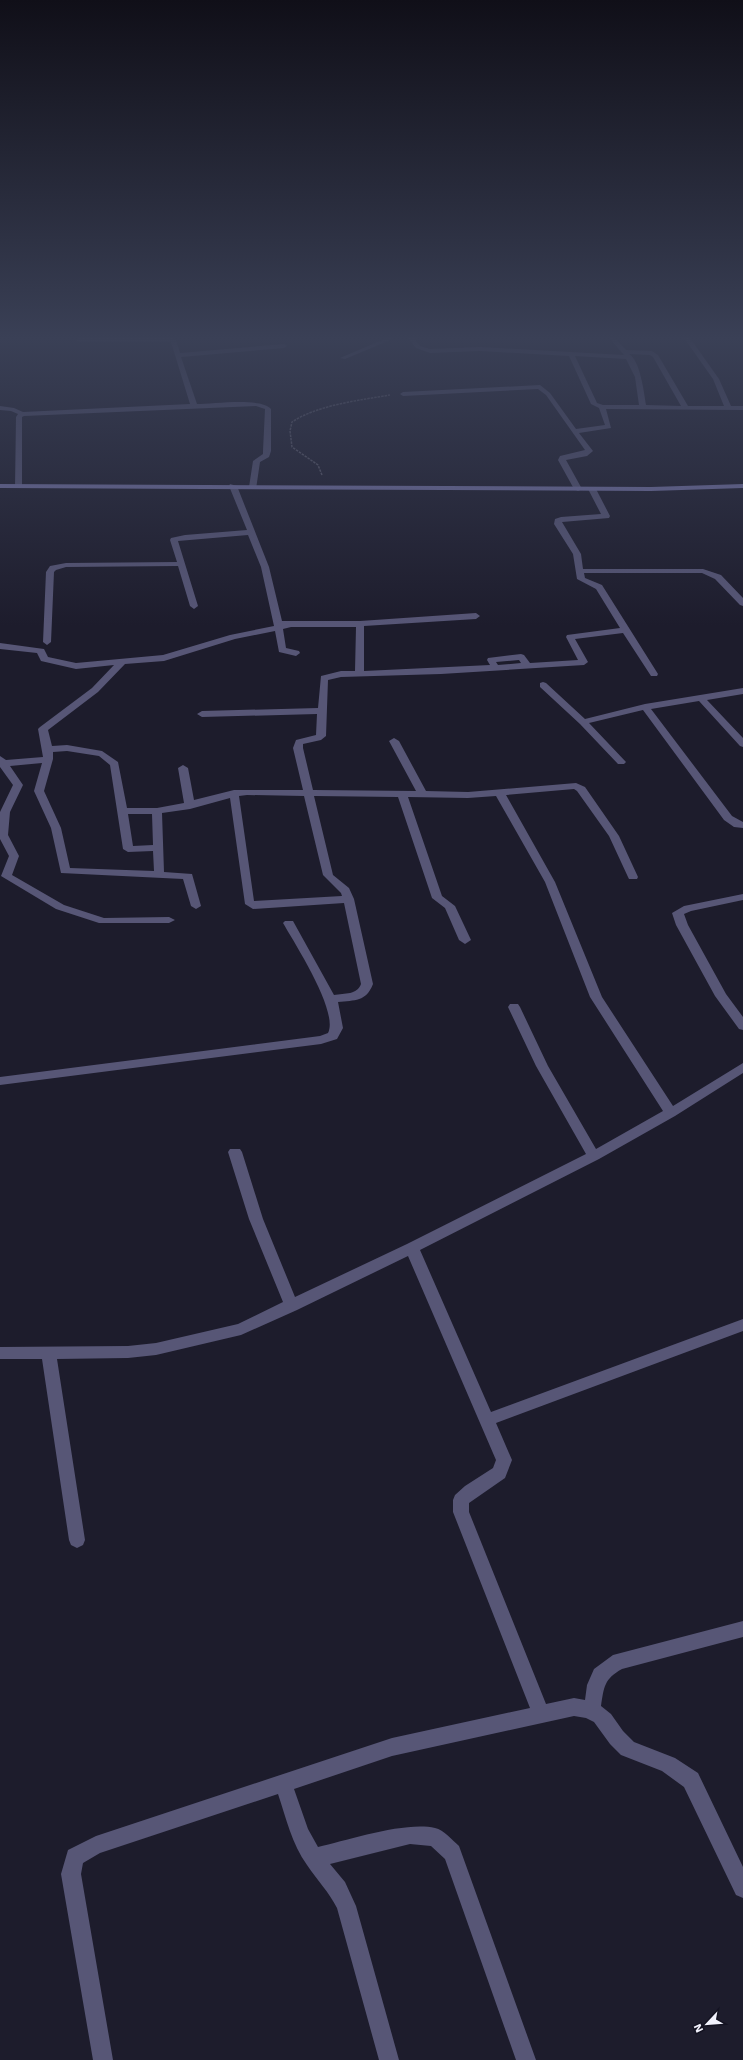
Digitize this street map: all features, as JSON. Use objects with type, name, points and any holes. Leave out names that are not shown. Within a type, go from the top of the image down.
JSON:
[{"type":"main road","points":[[0,486],[233,486],[578,489],[743,486]]},
{"type":"street","points":[[18,486],[19,434]]},
{"type":"street","points":[[253,487],[257,461],[266,455],[267,434]]},
{"type":"street","points":[[577,434],[589,451],[584,454],[567,456],[562,460],[578,489]]},
{"type":"street","points":[[233,486],[267,574],[282,650],[296,653]]},
{"type":"street","points":[[592,489],[606,516],[558,521],[558,524],[576,554],[584,581],[594,584],[602,591],[624,630],[654,674]]},
{"type":"street","points":[[194,606],[180,564],[174,540],[185,537],[251,532]]},
{"type":"street","points":[[47,642],[50,572],[53,568],[66,565],[180,564]]},
{"type":"street","points":[[580,571],[703,571],[718,577],[743,603]]},
{"type":"street","points":[[0,646],[41,651],[44,659],[76,666],[164,658],[233,637],[278,626],[296,624],[360,624],[476,616]]},
{"type":"street","points":[[359,673],[360,624]]},
{"type":"street","points":[[331,999],[356,996],[364,992],[367,984],[348,899],[344,888],[334,882],[328,875],[297,744],[321,736],[324,678],[329,676],[359,673],[496,668],[492,660],[493,659],[521,658],[527,665],[584,662],[570,637],[624,630]]},
{"type":"street","points":[[122,662],[95,690],[43,729],[48,754],[39,791],[56,828],[65,871],[188,876],[196,906]]},
{"type":"street","points":[[543,685],[583,722],[621,762]]},
{"type":"street","points":[[583,722],[645,707],[743,691]]},
{"type":"street","points":[[700,697],[743,744]]},
{"type":"street","points":[[645,707],[728,818],[732,822],[743,825]]},
{"type":"street","points":[[202,714],[322,711]]},
{"type":"street","points":[[93,741],[93,752]]},
{"type":"street","points":[[394,741],[423,795]]},
{"type":"street","points":[[158,848],[128,849],[123,811],[115,774],[115,764],[102,754],[67,748],[48,754],[0,762],[18,786],[5,812],[3,835],[14,856],[6,876],[60,907],[103,921],[169,920]]},
{"type":"street","points":[[183,768],[190,806]]},
{"type":"street","points":[[123,811],[157,811],[190,806],[207,799],[234,793],[468,795],[566,786],[582,789],[614,836],[633,877]]},
{"type":"street","points":[[499,792],[550,882],[573,936],[596,997],[671,1113]]},
{"type":"street","points":[[234,793],[249,902],[253,906],[348,899]]},
{"type":"street","points":[[402,794],[438,898],[450,906],[465,940]]},
{"type":"street","points":[[157,811],[159,874]]},
{"type":"street","points":[[743,896],[688,908],[678,913],[682,925],[721,996],[743,1026]]},
{"type":"street","points":[[0,1081],[321,1040],[333,1036],[337,1028],[331,999],[289,923]]},
{"type":"street","points":[[514,1007],[542,1066],[594,1156]]},
{"type":"street","points":[[0,1353],[128,1352],[156,1349],[241,1328],[292,1306],[412,1248],[594,1156],[671,1113],[743,1067]]},
{"type":"street","points":[[235,1152],[256,1219],[292,1306]]},
{"type":"street","points":[[412,1248],[504,1460],[499,1473],[471,1491],[462,1500],[461,1512],[541,1714]]},
{"type":"street","points":[[487,1420],[743,1325]]},
{"type":"street","points":[[49,1353],[77,1540]]},
{"type":"street","points":[[592,1710],[598,1678],[605,1668],[620,1661],[743,1629]]},
{"type":"street","points":[[103,2060],[71,1874],[75,1857],[96,1845],[392,1747],[574,1707],[592,1710],[605,1720],[623,1745],[638,1755],[660,1761],[677,1768],[691,1780],[743,1888]]},
{"type":"street","points":[[283,1783],[300,1833],[313,1858],[338,1889],[346,1906],[389,2060]]},
{"type":"street","points":[[313,1858],[410,1835],[435,1837],[447,1848],[452,1853],[526,2060]]},
{"type":"path","points":[[291,434],[292,447],[299,453],[316,462],[322,468],[322,487]]}]
